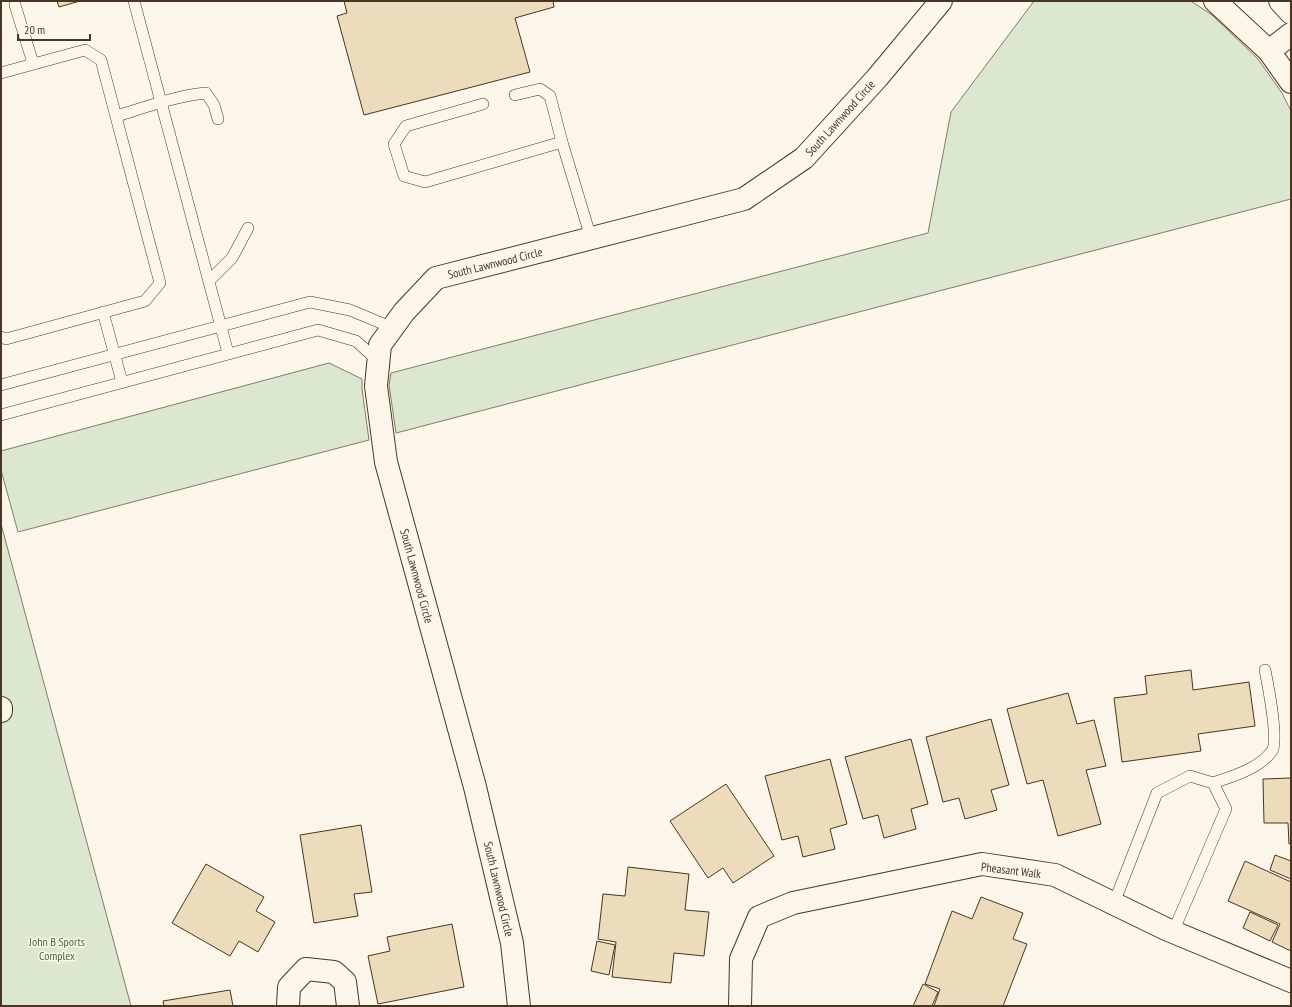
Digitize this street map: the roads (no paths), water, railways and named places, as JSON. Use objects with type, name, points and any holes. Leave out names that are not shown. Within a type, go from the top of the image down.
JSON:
[{"type":"street","name":"South Lawnwood Circle","points":[[519,1006],[512,943],[475,787],[386,462],[376,386],[380,345],[404,312],[436,278],[744,199],[804,158],[877,78],[941,1]]},
{"type":"street","points":[[1215,1],[1269,51],[1291,82]]},
{"type":"street","points":[[1280,1],[1291,13]]},
{"type":"street","points":[[1269,51],[1291,34]]},
{"type":"street","name":"Pheasant Walk","points":[[740,1006],[741,959],[759,917],[793,903],[982,864],[1055,875],[1173,932],[1291,981]]},
{"type":"street","points":[[288,1006],[289,987],[306,969],[334,972],[345,982],[348,1006]]},
{"type":"lane","points":[[16,1],[15,5],[34,63]]},
{"type":"lane","points":[[134,1],[210,280],[228,353]]},
{"type":"lane","points":[[1,73],[84,50],[101,60],[160,283],[145,301],[6,339],[1,337]]},
{"type":"lane","points":[[515,95],[540,89],[550,96],[590,238]]},
{"type":"lane","points":[[116,116],[161,102],[189,95],[206,93],[214,105],[218,120]]},
{"type":"lane","points":[[483,104],[406,126],[394,144],[404,176],[425,182],[562,142]]},
{"type":"lane","points":[[210,280],[232,258],[248,228]]},
{"type":"lane","points":[[1,385],[115,356],[310,302],[350,310],[393,328]]},
{"type":"lane","points":[[103,312],[122,382]]},
{"type":"lane","points":[[1,415],[318,330],[356,341],[378,361]]},
{"type":"lane","points":[[1114,903],[1157,793],[1190,776],[1213,783],[1260,763],[1273,750],[1275,733],[1265,670]]},
{"type":"lane","points":[[1173,932],[1226,809],[1213,783]]},
{"type":"park label","name":"John B Sports Complex","points":[[57,948]]}]
